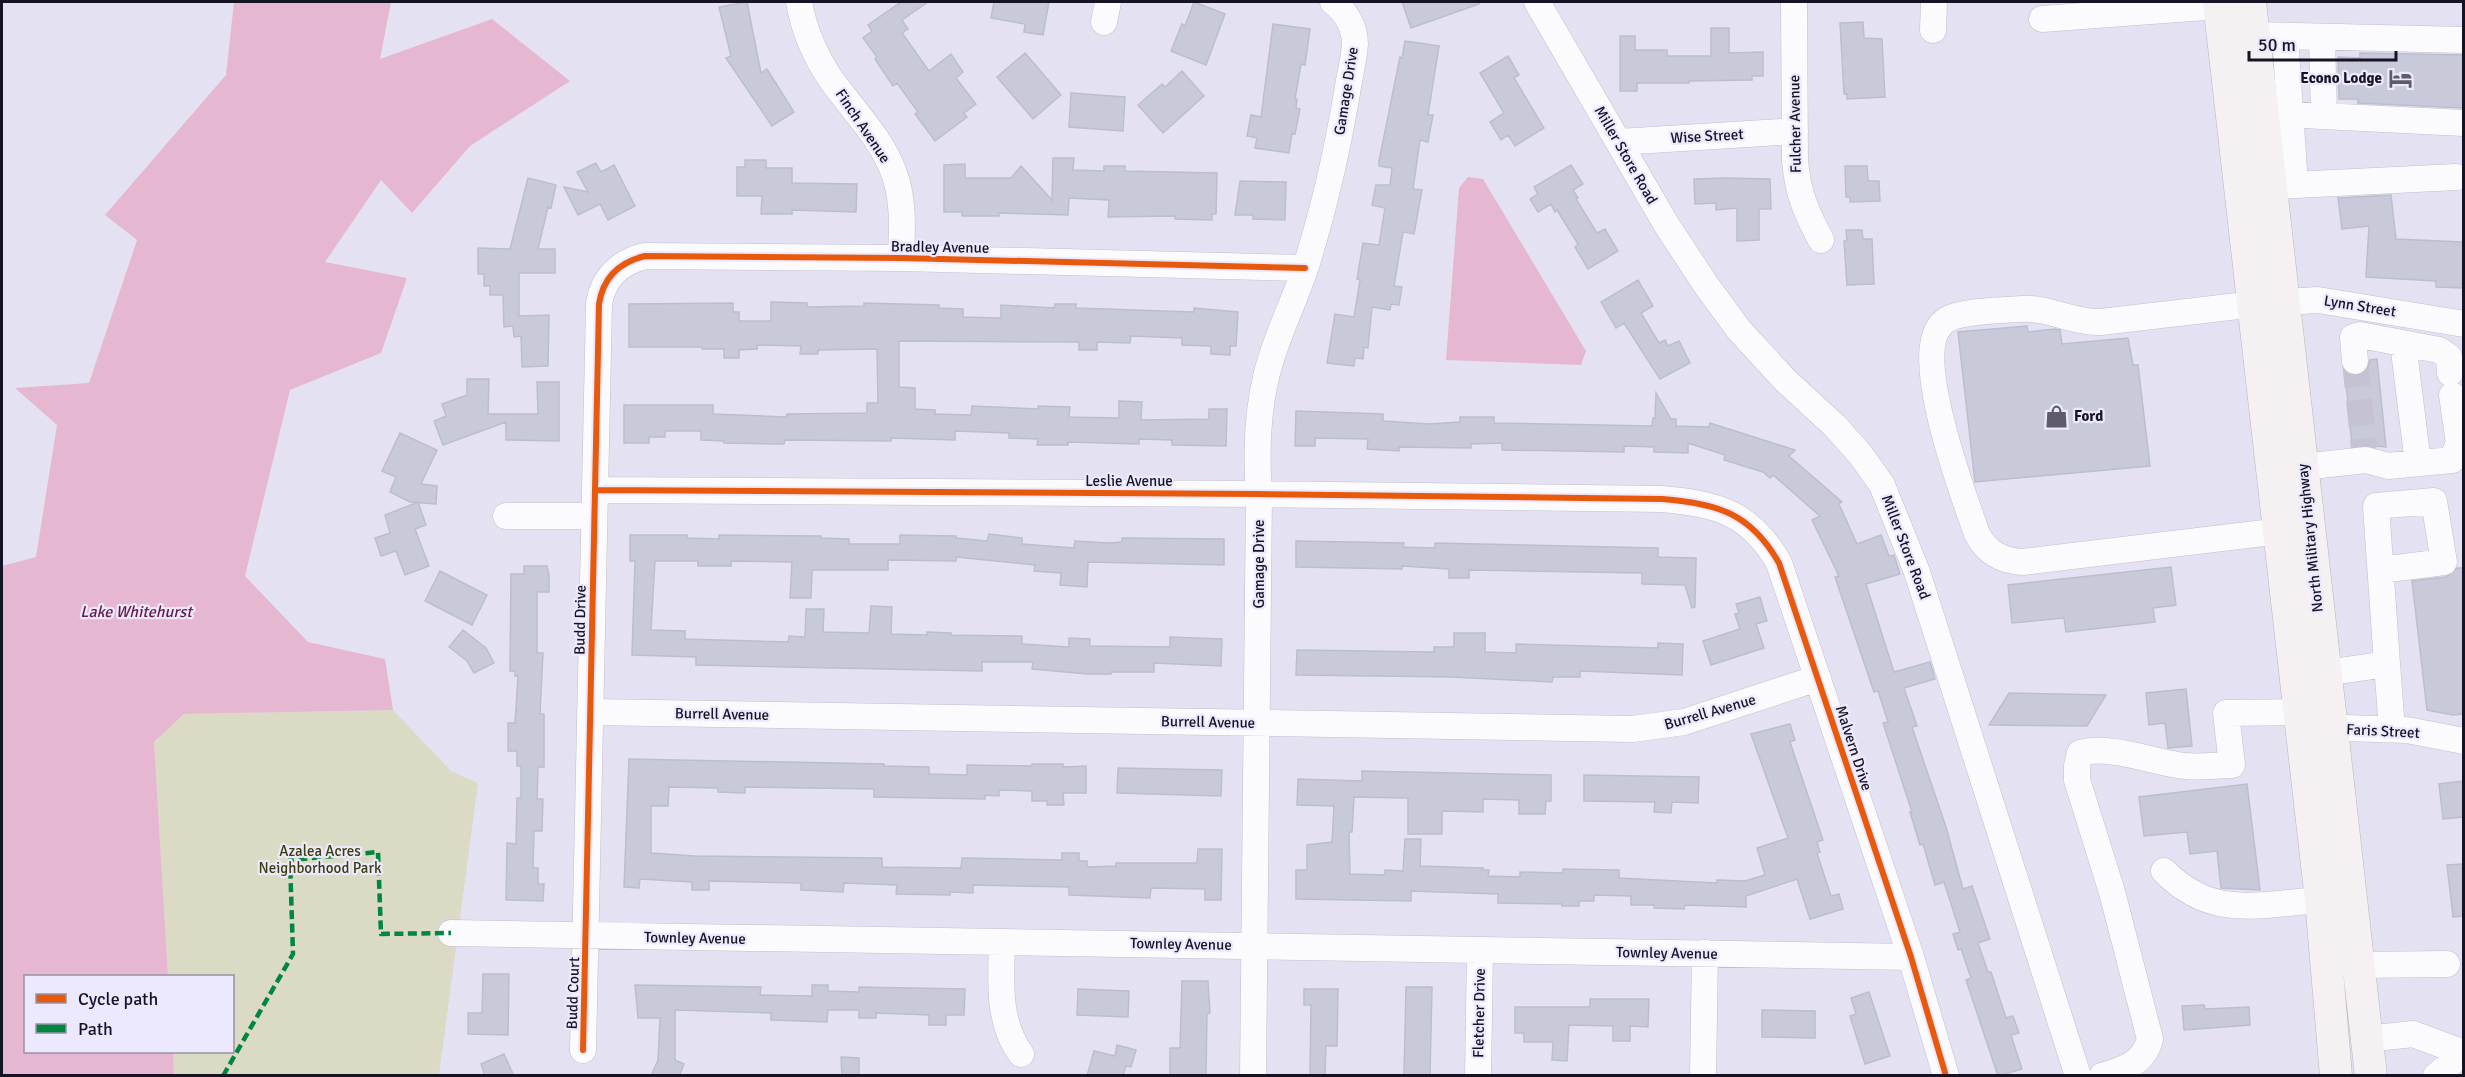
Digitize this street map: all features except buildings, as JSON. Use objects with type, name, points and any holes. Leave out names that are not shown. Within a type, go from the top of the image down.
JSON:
[{"type":"main road","name":"North Military Highway","points":[[2250,2],[2253,35],[2276,114],[2269,186],[2270,302],[2294,530],[2311,724],[2321,900],[2336,1076]]},
{"type":"main road","name":"North Military Highway","points":[[2219,4],[2269,186]]},
{"type":"main road","name":"North Military Highway","points":[[2270,302],[2302,467],[2294,530],[2325,673],[2311,724],[2358,965],[2371,1076]]},
{"type":"street","name":"Finch Avenue","points":[[799,2],[803,26],[813,49],[832,80],[877,141],[895,176],[903,226],[901,258]]},
{"type":"street","name":"Gamage Drive","points":[[1252,1076],[1258,723],[1259,494],[1257,448],[1266,377],[1305,268],[1327,193],[1355,44],[1347,17],[1333,2]]},
{"type":"street","name":"Miller Store Road","points":[[1536,2],[1666,224],[1706,285],[1740,330],[1785,380],[1847,440],[1882,485],[1917,572],[2078,1076]]},
{"type":"street","name":"Fulcher Avenue","points":[[1794,2],[1797,187],[1802,204],[1821,240]]},
{"type":"street","points":[[1933,30],[1934,2]]},
{"type":"street","points":[[2042,19],[2219,4]]},
{"type":"street","points":[[2253,35],[2463,40]]},
{"type":"street","points":[[2286,36],[2276,114],[2463,123]]},
{"type":"street","points":[[2322,37],[2324,116]]},
{"type":"street","name":"Wise Street","points":[[1619,142],[1795,131]]},
{"type":"street","points":[[2269,186],[2456,177]]},
{"type":"street","name":"Bradley Avenue","points":[[599,304],[607,279],[618,267],[630,260],[645,256],[901,258],[1305,268]]},
{"type":"street","name":"Lynn Street","points":[[2294,530],[2023,562],[2008,561],[1994,554],[1983,545],[1977,534],[1940,424],[1932,358],[1937,330],[1944,321],[1956,316],[2033,309],[2087,322],[2101,322],[2270,302],[2318,300],[2463,324]]},
{"type":"street","name":"Budd Drive","points":[[586,937],[599,304]]},
{"type":"street","points":[[2302,467],[2365,455],[2388,466],[2452,460],[2457,453],[2459,443],[2449,357],[2444,352],[2360,335],[2354,337],[2355,361]]},
{"type":"street","points":[[2403,343],[2418,463]]},
{"type":"street","name":"Leslie Avenue","points":[[595,490],[1662,499]]},
{"type":"street","name":"Malvern Drive","points":[[1662,499],[1722,508],[1738,516],[1756,530],[1779,563],[1911,957],[1947,1076]]},
{"type":"street","points":[[506,516],[594,516]]},
{"type":"street","points":[[2381,570],[2392,729]]},
{"type":"street","points":[[2325,673],[2387,664]]},
{"type":"street","name":"Burrell Avenue","points":[[590,712],[1652,728],[1684,722],[1818,678]]},
{"type":"street","name":"Faris Street","points":[[2102,1076],[2134,1064],[2147,1050],[2150,1039],[2112,892],[2077,780],[2080,753],[2088,750],[2186,766],[2232,765],[2226,714],[2311,724],[2407,730],[2463,741]]},
{"type":"street","points":[[2164,871],[2176,883],[2195,896],[2213,903],[2231,906],[2321,900]]},
{"type":"street","name":"Townley Avenue","points":[[452,933],[1911,957]]},
{"type":"street","name":"Budd Court","points":[[583,1050],[586,937]]},
{"type":"street","points":[[1002,942],[1003,1010],[1008,1032],[1021,1054]]},
{"type":"street","name":"Fletcher Drive","points":[[1478,1076],[1480,950]]},
{"type":"street","points":[[1703,1076],[1706,953]]},
{"type":"street","points":[[2358,965],[2447,963]]},
{"type":"street","points":[[2366,1038],[2413,1035],[2463,1053],[2436,1076]]},
{"type":"green space","name":"Azalea Acres Neighborhood Park","points":[[393,710],[451,771],[478,783],[439,1075],[174,1075],[173,1053],[234,1053],[234,975],[168,975],[154,742],[184,714]]},
{"type":"water","name":"Lake Whitehurst","points":[[234,2],[391,2],[380,59],[492,19],[570,81],[470,146],[412,213],[381,180],[325,262],[407,278],[381,353],[290,390],[245,576],[308,642],[385,659],[393,710],[184,714],[154,742],[168,975],[24,975],[24,1053],[173,1053],[174,1075],[2,1075],[2,566],[36,557],[57,425],[15,388],[89,383],[137,240],[105,215],[226,75]]},
{"type":"water","points":[[1468,177],[1483,179],[1586,351],[1581,365],[1446,360],[1459,188]]},
{"type":"tunnel","points":[[2355,361],[2364,449]]},
{"type":"marked path","points":[[223,1076],[293,954],[290,860],[378,852],[381,934],[451,933]]},
{"type":"cycle path","points":[[583,1050],[599,304],[604,286],[614,272],[628,262],[645,256],[901,258],[1305,268]]},
{"type":"cycle path","points":[[595,490],[1662,499],[1699,504],[1730,514],[1756,532],[1779,563],[1911,957],[1946,1076]]},
{"type":"place","name":"Econo Lodge","points":[[2400,78]]},
{"type":"place","name":"Ford","points":[[2056,416]]}]
